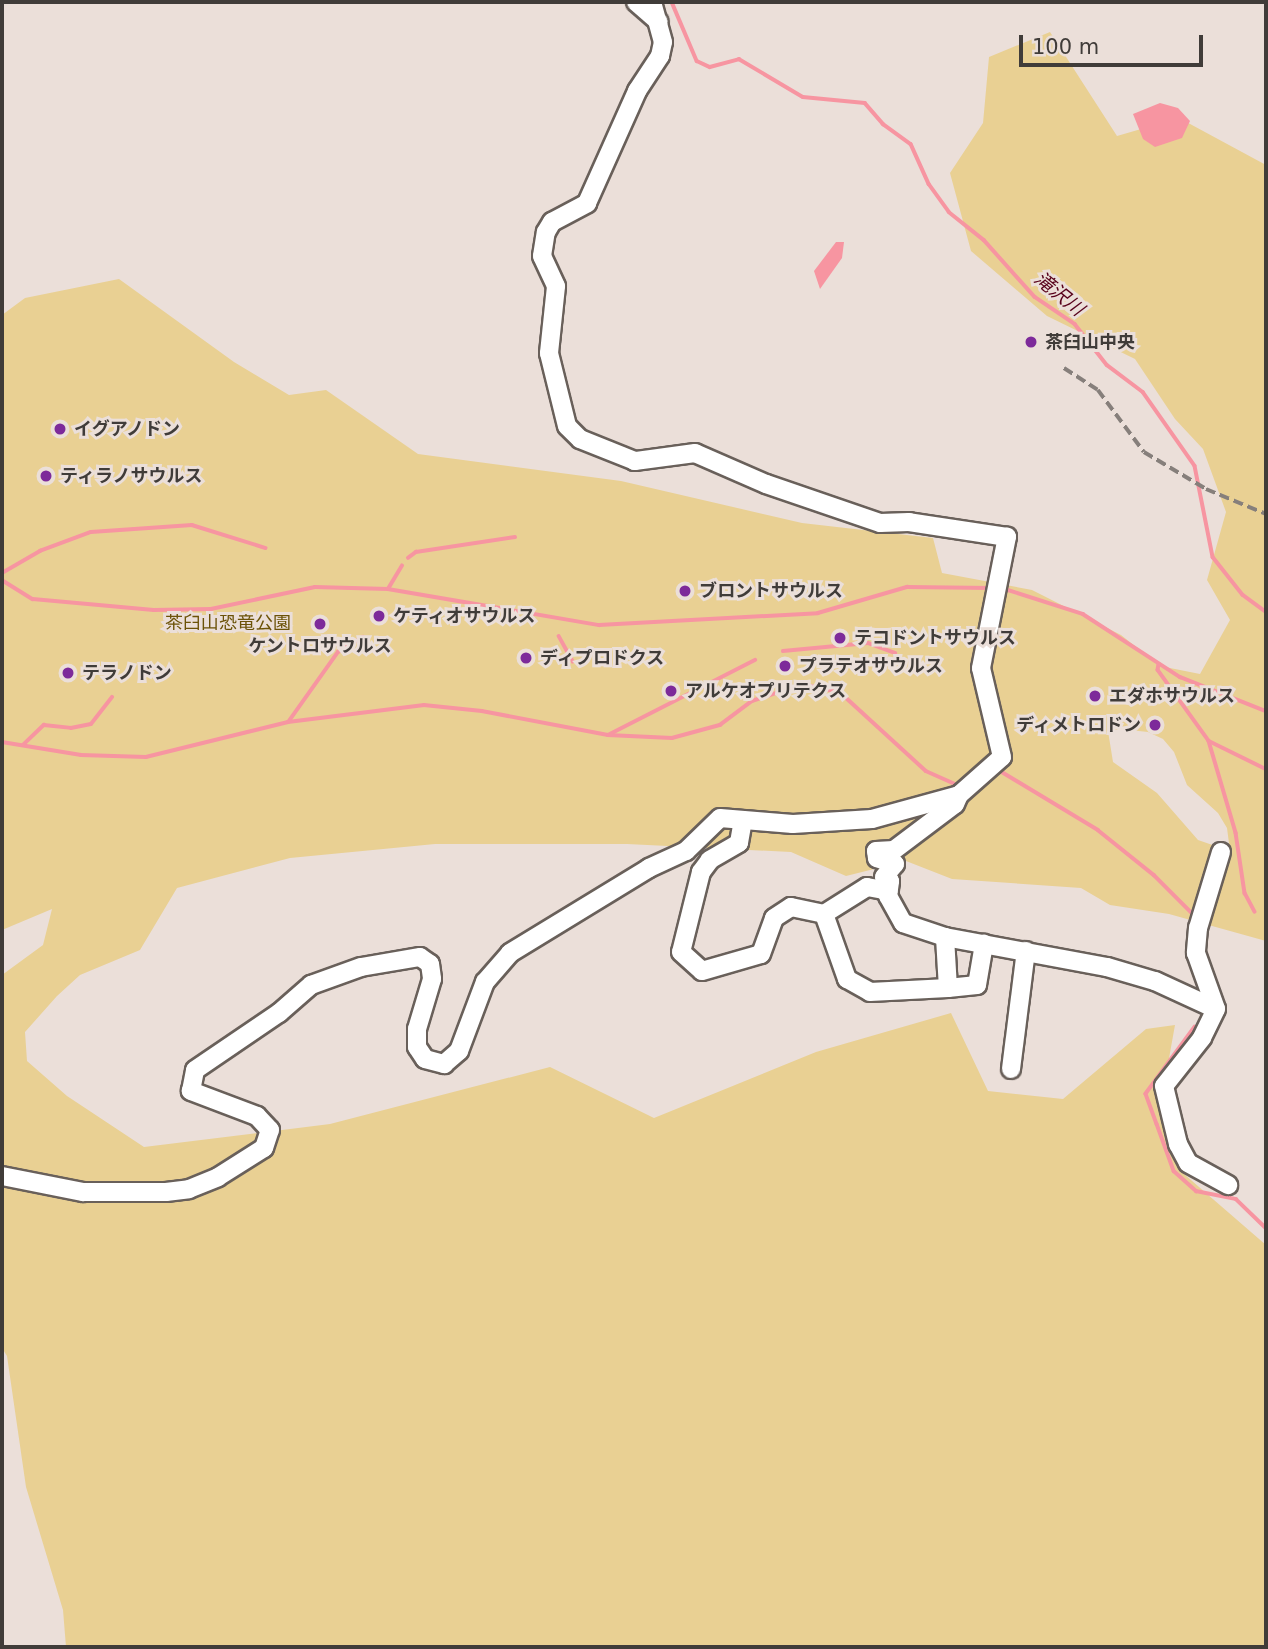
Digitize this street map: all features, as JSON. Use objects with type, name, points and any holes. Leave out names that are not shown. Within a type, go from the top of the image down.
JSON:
[{"type":"street","points":[[636,2],[659,22]]},
{"type":"street","points":[[2,1176],[83,1192],[166,1192],[189,1189],[218,1177],[264,1148],[270,1130],[257,1116],[199,1097],[191,1091],[195,1070],[279,1013],[311,985],[361,967],[420,957],[430,964],[432,979],[417,1029],[417,1047],[425,1059],[444,1064],[459,1051],[485,982],[510,953],[649,868],[686,851],[720,818],[855,822],[959,795],[1002,757],[981,668],[1007,537],[909,522],[880,523],[766,484],[695,453],[635,461],[580,439],[560,410],[549,353],[556,286],[542,256],[546,232],[552,222],[587,203],[637,91],[660,56],[663,43],[652,2]]},
{"type":"street","points":[[959,795],[956,804],[894,850],[876,850],[877,858],[895,864],[884,877],[890,881],[891,906],[903,923],[945,937],[1026,951],[1155,981],[1216,1009]]},
{"type":"street","points":[[743,820],[738,843],[703,865],[681,951],[689,962],[702,971],[761,954],[774,918],[791,906],[824,914],[867,887],[889,891]]},
{"type":"street","points":[[1221,852],[1198,928],[1196,953],[1216,1009],[1202,1038],[1164,1086],[1165,1101],[1188,1163],[1209,1178],[1228,1185]]},
{"type":"street","points":[[824,914],[838,964],[859,990],[977,985],[984,944]]},
{"type":"street","points":[[945,937],[948,988]]},
{"type":"street","points":[[1011,1069],[1026,951]]},
{"type":"green space","name":"茶臼山恐竜公園","points":[[1050,32],[1117,136],[1179,118],[1266,165],[1266,941],[1169,914],[1110,905],[1081,888],[952,879],[906,861],[846,876],[791,852],[627,844],[435,844],[290,858],[177,888],[140,950],[80,975],[25,1032],[27,1061],[67,1096],[144,1147],[330,1124],[550,1067],[654,1118],[816,1052],[951,1013],[988,1091],[1063,1099],[1146,1029],[1175,1025],[1159,1114],[1184,1174],[1266,1245],[1266,1647],[66,1647],[63,1610],[26,1487],[7,1356],[2,1348],[2,975],[43,945],[52,909],[2,930],[2,315],[25,298],[119,279],[234,362],[289,395],[326,390],[418,454],[621,481],[802,523],[933,538],[942,573],[1032,590],[1121,635],[1160,666],[1200,674],[1230,620],[1207,580],[1226,512],[1203,449],[1175,419],[1135,359],[1047,316],[971,251],[950,173],[983,123],[989,57]],"holes":[[[1120,729],[1148,732],[1163,739],[1174,752],[1187,785],[1218,813],[1227,828],[1230,851],[1198,840],[1157,793],[1113,762],[1108,731]]]},
{"type":"shaded area","points":[[1160,103],[1178,108],[1190,121],[1182,138],[1155,147],[1143,139],[1133,114]]},
{"type":"shaded area","points":[[836,242],[844,242],[842,258],[820,289],[814,271]]},
{"type":"waterway","name":"滝沢川","points":[[672,2],[697,61],[710,67],[739,59],[803,97],[865,103],[883,124],[911,144],[929,184],[949,212],[984,240],[1035,297],[1075,324],[1107,365],[1143,392],[1195,466],[1213,557],[1243,595],[1266,612]]},
{"type":"waterway","points":[[2,573],[40,551],[91,532],[192,525],[266,548]]},
{"type":"waterway","points":[[408,558],[416,552],[515,537]]},
{"type":"waterway","points":[[388,589],[402,566]]},
{"type":"waterway","points":[[2,580],[33,599],[154,610],[211,609],[315,587],[388,589],[599,625],[818,613],[907,587],[991,588]]},
{"type":"waterway","points":[[1005,589],[1083,614],[1180,677],[1266,711]]},
{"type":"waterway","points":[[559,636],[573,661]]},
{"type":"waterway","points":[[289,721],[338,652],[363,637]]},
{"type":"waterway","points":[[783,651],[868,643],[895,653]]},
{"type":"waterway","points":[[608,735],[755,660]]},
{"type":"waterway","points":[[1159,664],[1158,670],[1209,741],[1236,833],[1245,893],[1255,912]]},
{"type":"waterway","points":[[2,742],[81,755],[146,757],[288,722],[424,705],[482,711],[608,735],[672,738],[720,725],[752,701],[803,684],[841,693],[926,771],[957,785]]},
{"type":"waterway","points":[[23,745],[44,725],[71,728],[91,724],[112,697]]},
{"type":"waterway","points":[[1209,741],[1266,769]]},
{"type":"waterway","points":[[1002,772],[1098,830],[1154,875],[1194,915]]},
{"type":"waterway","points":[[1195,1027],[1146,1094],[1174,1171],[1196,1191],[1236,1199],[1266,1228]]},
{"type":"railway","points":[[1064,368],[1098,390],[1144,452],[1206,489],[1266,514]]},
{"type":"place","name":"茶臼山中央","points":[[1031,342]]},
{"type":"place","name":"イグアノドン","points":[[60,429]]},
{"type":"place","name":"ティラノサウルス","points":[[46,476]]},
{"type":"place","name":"ブロントサウルス","points":[[685,591]]},
{"type":"place","name":"ケティオサウルス","points":[[379,616]]},
{"type":"place","name":"ケントロサウルス","points":[[320,624]]},
{"type":"place","name":"テコドントサウルス","points":[[840,638]]},
{"type":"place","name":"ディプロドクス","points":[[526,658]]},
{"type":"place","name":"プラテオサウルス","points":[[785,666]]},
{"type":"place","name":"テラノドン","points":[[68,673]]},
{"type":"place","name":"アルケオプリテクス","points":[[671,691]]},
{"type":"place","name":"エダホサウルス","points":[[1095,696]]},
{"type":"place","name":"ディメトロドン","points":[[1155,725]]}]
